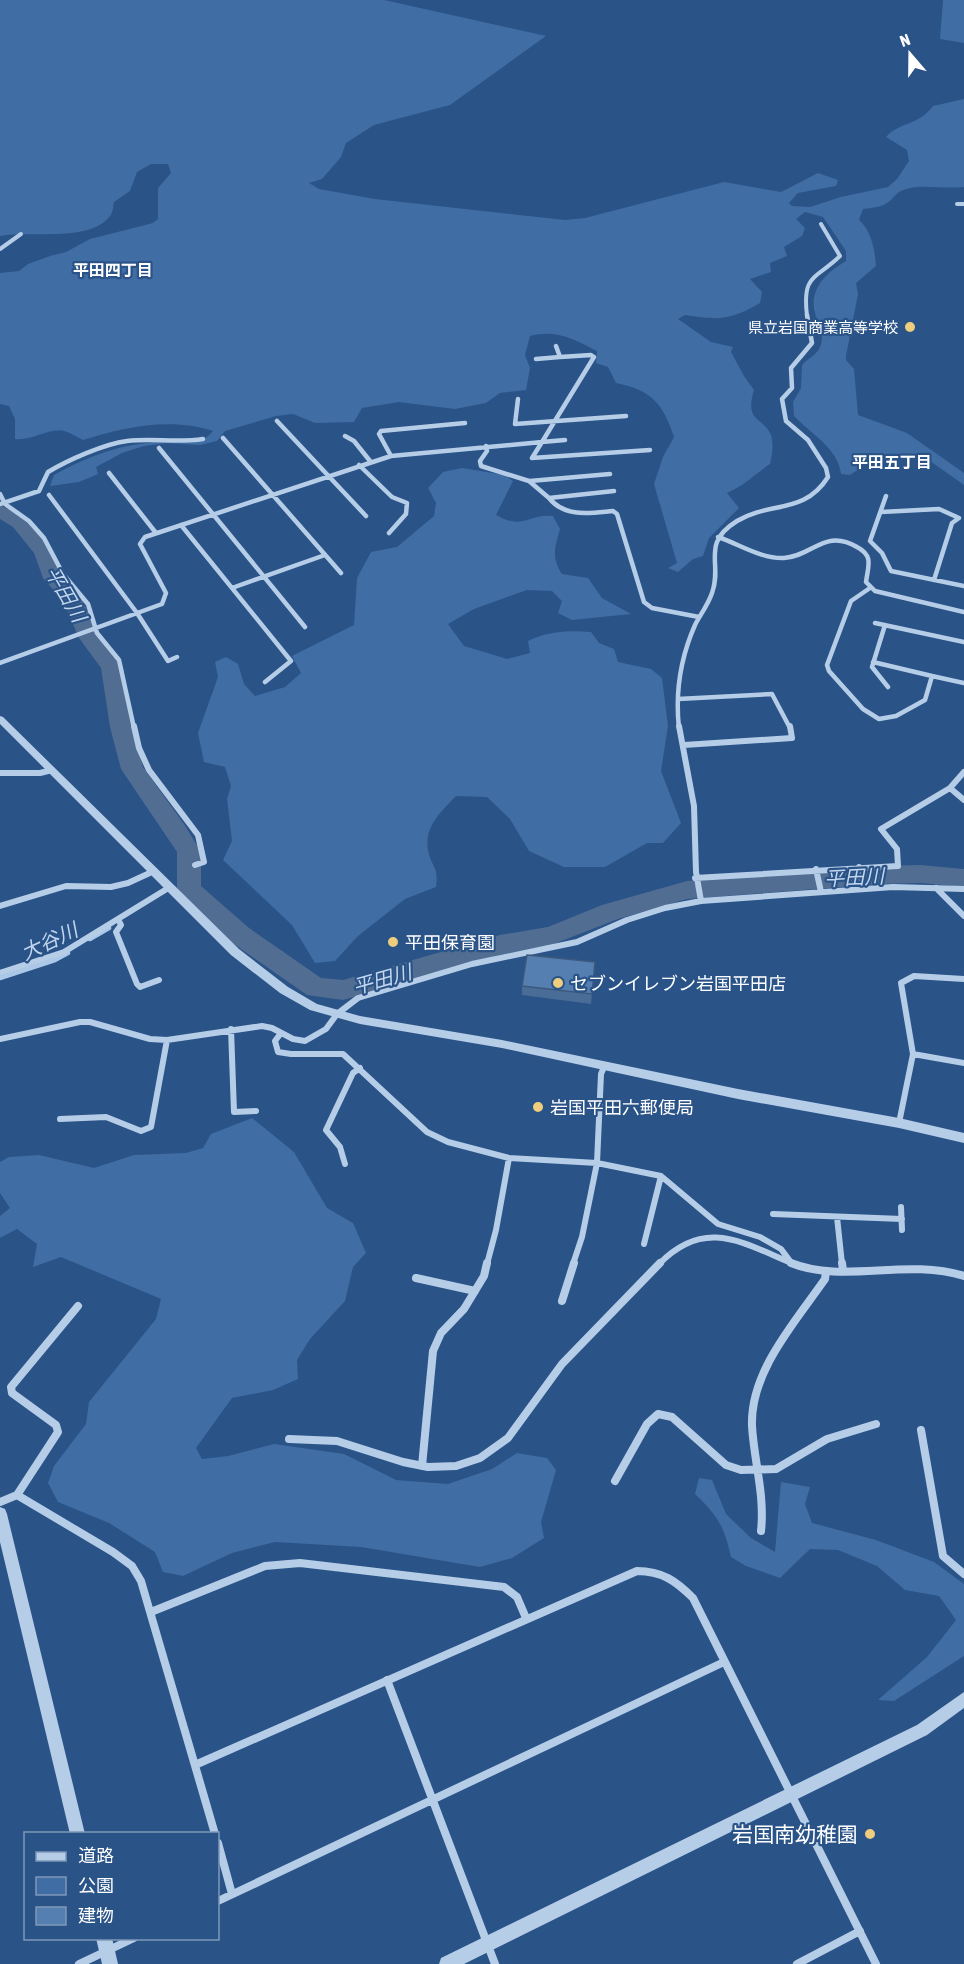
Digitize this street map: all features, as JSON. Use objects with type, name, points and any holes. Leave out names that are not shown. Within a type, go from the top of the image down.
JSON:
[{"type":"street","points":[[957,204],[964,204]]},
{"type":"street","points":[[701,901],[694,863],[696,826],[678,699],[681,668],[688,642],[714,589],[711,554],[718,537],[728,527],[747,516],[761,511],[796,506],[818,491],[828,477],[826,468],[808,440],[786,421],[782,399],[792,388],[791,368],[812,343],[805,307],[808,288],[815,274],[840,256],[821,224]]},
{"type":"street","points":[[0,249],[21,234]]},
{"type":"street","points":[[556,346],[561,357]]},
{"type":"street","points":[[536,359],[591,355],[594,357],[532,458],[651,450]]},
{"type":"street","points":[[518,399],[515,424],[626,416]]},
{"type":"street","points":[[277,421],[366,516]]},
{"type":"street","points":[[391,456],[379,434],[381,431],[465,423]]},
{"type":"street","points":[[345,436],[354,441],[370,461]]},
{"type":"street","points":[[223,438],[341,573]]},
{"type":"street","points":[[2,504],[39,491],[48,472],[56,467],[113,444],[137,440],[186,442],[203,439]]},
{"type":"street","points":[[0,663],[162,604],[166,593],[140,544],[145,537],[370,461],[391,456],[565,440]]},
{"type":"street","points":[[486,446],[487,451],[480,461],[481,466],[529,481],[610,474]]},
{"type":"street","points":[[159,448],[305,627]]},
{"type":"street","points":[[359,465],[392,497],[407,503],[405,514],[389,533]]},
{"type":"street","points":[[109,473],[156,533]]},
{"type":"street","points":[[529,481],[549,498],[553,505],[568,513],[613,511],[617,514],[644,602],[652,608],[699,617]]},
{"type":"street","points":[[549,498],[614,491]]},
{"type":"street","points":[[0,494],[2,504],[29,521],[44,538],[63,574],[88,604],[92,629],[119,660],[140,748],[149,770],[198,835],[204,862],[195,865]]},
{"type":"street","points":[[49,495],[137,613],[168,661],[177,657]]},
{"type":"street","points":[[886,496],[870,541],[882,553],[891,571],[964,586]]},
{"type":"street","points":[[881,513],[942,509],[961,520]]},
{"type":"street","points":[[934,580],[952,523],[961,520]]},
{"type":"street","points":[[181,525],[291,661],[265,682]]},
{"type":"street","points":[[718,537],[736,542],[762,554],[782,558],[801,554],[820,542],[835,540],[852,543],[863,550],[869,558],[870,565],[866,582],[870,588],[882,594],[964,612]]},
{"type":"street","points":[[232,588],[325,555]]},
{"type":"street","points":[[870,588],[852,601],[827,665],[830,671],[864,709],[877,719],[885,719],[925,699],[932,676]]},
{"type":"street","points":[[874,623],[964,642]]},
{"type":"street","points":[[885,625],[872,668],[888,687]]},
{"type":"street","points":[[873,662],[964,682]]},
{"type":"street","points":[[678,699],[772,694],[790,726],[792,738],[684,745]]},
{"type":"street","points":[[0,719],[236,952],[284,990],[314,1006],[360,1020],[502,1044],[604,1067],[899,1123],[964,1138]]},
{"type":"street","points":[[0,773],[40,773],[51,770]]},
{"type":"street","points":[[696,880],[898,866],[897,849],[881,829],[950,788],[964,772]]},
{"type":"street","points":[[950,788],[964,800]]},
{"type":"street","points":[[859,868],[864,887]]},
{"type":"street","points":[[0,906],[66,886],[111,887],[128,883],[153,871]]},
{"type":"street","points":[[816,871],[821,890]]},
{"type":"street","points":[[0,973],[64,952],[170,887]]},
{"type":"street","points":[[0,1039],[80,1022],[90,1022],[150,1039],[167,1040],[262,1026],[305,1041],[326,1029],[337,1014],[358,998],[472,964],[577,942],[627,920],[665,908],[701,901],[864,887],[964,889]]},
{"type":"street","points":[[936,888],[964,915]]},
{"type":"street","points":[[118,919],[121,925],[116,932],[137,984],[140,987],[159,980]]},
{"type":"street","points":[[899,1123],[913,1054],[901,983],[914,976],[964,979]]},
{"type":"street","points":[[231,1029],[234,1112],[256,1111]]},
{"type":"street","points":[[281,1033],[275,1041],[275,1048],[280,1053],[289,1055],[330,1051],[343,1054],[427,1132],[448,1142],[509,1158],[597,1163],[661,1176],[718,1224],[760,1237],[781,1249],[790,1262]]},
{"type":"street","points":[[60,1119],[106,1117],[141,1131],[151,1127],[167,1040]]},
{"type":"street","points":[[913,1054],[964,1063]]},
{"type":"street","points":[[562,1301],[582,1237],[597,1163],[601,1074],[604,1067]]},
{"type":"street","points":[[345,1164],[340,1147],[326,1130],[353,1073],[360,1068]]},
{"type":"street","points":[[422,1466],[433,1351],[441,1333],[464,1309],[484,1276],[496,1230],[509,1158]]},
{"type":"street","points":[[644,1244],[661,1176]]},
{"type":"street","points":[[901,1207],[902,1230]]},
{"type":"street","points":[[773,1214],[902,1219]]},
{"type":"street","points":[[837,1217],[843,1270]]},
{"type":"street","points":[[289,1439],[312,1438],[342,1442],[397,1462],[422,1466],[442,1468],[462,1464],[502,1444],[523,1419],[549,1381],[663,1260],[684,1245],[708,1236],[728,1236],[806,1268],[826,1271],[937,1270],[964,1276]]},
{"type":"street","points":[[761,1531],[764,1514],[753,1429],[753,1406],[767,1365],[825,1279],[826,1271]]},
{"type":"street","points":[[416,1278],[475,1291]]},
{"type":"street","points":[[0,1502],[17,1495],[58,1432],[56,1425],[12,1393],[11,1388],[78,1306]]},
{"type":"street","points":[[615,1481],[647,1424],[658,1414],[672,1417],[726,1465],[741,1470],[776,1469],[826,1439],[876,1424]]},
{"type":"street","points":[[921,1430],[944,1556],[964,1574]]},
{"type":"street","points":[[17,1495],[132,1566],[141,1581],[215,1832]]},
{"type":"street","points":[[0,1514],[78,1832]]},
{"type":"street","points":[[151,1612],[265,1566],[300,1563],[504,1587],[517,1597],[526,1618]]},
{"type":"street","points":[[195,1765],[637,1570],[652,1570],[675,1580],[693,1598],[876,1964]]},
{"type":"street","points":[[219,1900],[724,1662]]},
{"type":"street","points":[[387,1680],[495,1964]]},
{"type":"street","points":[[447,1964],[922,1731],[964,1699]]},
{"type":"street","points":[[219,1847],[232,1894]]},
{"type":"street","points":[[797,1964],[860,1931]]},
{"type":"street","points":[[79,1964],[130,1940]]},
{"type":"green space","points":[[0,0],[384,0],[546,36],[450,105],[374,125],[346,143],[341,157],[322,179],[309,183],[319,189],[375,199],[565,220],[585,218],[724,182],[781,192],[818,173],[838,180],[836,186],[798,193],[789,203],[792,206],[810,207],[841,197],[888,187],[897,179],[909,161],[907,150],[886,137],[891,132],[915,121],[933,106],[964,99],[964,187],[906,189],[885,204],[863,209],[859,220],[867,229],[872,241],[876,266],[856,283],[858,294],[846,360],[854,369],[858,415],[907,433],[964,473],[964,485],[930,461],[884,458],[871,461],[850,475],[841,474],[835,456],[794,416],[793,402],[801,388],[802,365],[818,351],[821,344],[822,338],[814,308],[815,293],[822,280],[846,261],[846,251],[823,217],[805,212],[796,219],[805,228],[802,236],[784,247],[787,256],[770,263],[771,272],[750,279],[762,292],[760,303],[724,318],[685,315],[678,319],[711,342],[733,347],[731,352],[754,390],[751,408],[753,414],[768,429],[773,446],[770,464],[727,493],[739,508],[709,538],[703,556],[693,559],[678,572],[668,568],[677,563],[654,484],[663,457],[674,437],[665,416],[660,407],[647,394],[616,383],[608,367],[596,363],[597,351],[573,339],[557,335],[530,336],[525,355],[530,368],[526,390],[500,393],[486,403],[455,409],[399,402],[362,408],[354,422],[315,423],[293,414],[276,416],[225,431],[217,441],[200,445],[167,443],[144,446],[122,453],[96,467],[98,474],[79,482],[50,486],[54,475],[106,452],[148,443],[196,442],[213,431],[164,424],[115,431],[83,440],[64,431],[15,439],[15,419],[9,406],[0,404],[0,273],[19,271],[28,264],[66,252],[90,239],[153,223],[158,219],[158,188],[171,173],[168,164],[151,164],[137,172],[130,191],[114,202],[110,216],[89,230],[74,233],[0,236]]},
{"type":"green space","points":[[943,0],[964,0],[964,43],[940,39]]},
{"type":"green space","points":[[462,468],[505,475],[513,481],[496,515],[505,520],[520,522],[537,517],[553,516],[560,529],[555,557],[562,574],[588,578],[602,598],[631,614],[572,620],[558,613],[562,601],[552,591],[527,590],[474,609],[448,624],[464,646],[507,659],[530,653],[528,641],[543,635],[567,631],[591,632],[599,643],[614,649],[618,662],[651,669],[662,678],[668,726],[661,771],[681,823],[663,843],[647,843],[605,867],[564,867],[529,851],[510,819],[487,797],[456,796],[431,826],[427,841],[436,871],[436,887],[405,899],[358,936],[335,961],[315,963],[292,925],[223,860],[232,841],[227,799],[231,786],[225,767],[204,762],[198,733],[218,677],[215,662],[226,657],[238,664],[244,684],[255,696],[285,687],[301,673],[292,656],[354,625],[357,578],[371,552],[397,547],[434,516],[436,503],[428,488],[443,472]]},
{"type":"green space","points":[[252,1118],[294,1152],[327,1208],[353,1223],[366,1253],[353,1267],[345,1301],[310,1339],[297,1360],[298,1379],[273,1390],[232,1398],[196,1448],[202,1459],[228,1456],[274,1444],[344,1454],[396,1480],[448,1484],[492,1469],[517,1453],[547,1458],[556,1470],[541,1522],[544,1538],[512,1558],[480,1567],[361,1547],[275,1542],[232,1553],[183,1576],[163,1572],[155,1552],[109,1523],[58,1502],[48,1483],[54,1466],[86,1424],[89,1402],[156,1319],[161,1299],[61,1257],[33,1267],[37,1244],[17,1229],[0,1238],[0,1216],[10,1208],[0,1193],[0,1162],[9,1157],[39,1155],[94,1168],[134,1155],[186,1153],[203,1148],[211,1134]]},
{"type":"green space","points":[[699,1478],[712,1480],[726,1514],[751,1538],[775,1552],[781,1482],[810,1487],[805,1504],[812,1523],[876,1540],[934,1562],[964,1584],[964,1656],[894,1701],[878,1700],[927,1657],[956,1620],[939,1596],[905,1590],[877,1566],[838,1550],[810,1549],[780,1578],[746,1566],[731,1557],[719,1522],[695,1494]]},
{"type":"building","name":"セブンイレブン岩国平田店","points":[[527,955],[595,962],[592,994],[522,986]]},
{"type":"waterway","name":"平田川","points":[[0,511],[20,523],[44,552],[53,578],[72,599],[90,638],[112,667],[121,727],[132,769],[189,852],[189,889],[240,935],[316,988],[343,990],[500,945],[551,936],[611,912],[687,890],[879,875],[920,874],[964,878]]},
{"type":"waterway","name":"大谷川","points":[[90,939],[109,928]]},
{"type":"waterway","name":"大谷川","points":[[0,978],[55,960],[68,953]]},
{"type":"place","name":"県立岩国商業高等学校","points":[[910,327]]},
{"type":"place","name":"平田保育園","points":[[393,942]]},
{"type":"place","name":"セブンイレブン岩国平田店","points":[[558,983]]},
{"type":"place","name":"岩国平田六郵便局","points":[[538,1107]]},
{"type":"place","name":"岩国南幼稚園","points":[[870,1834]]},
{"type":"district","name":"平田四丁目","points":[[113,270]]},
{"type":"district","name":"平田五丁目","points":[[892,462]]}]
